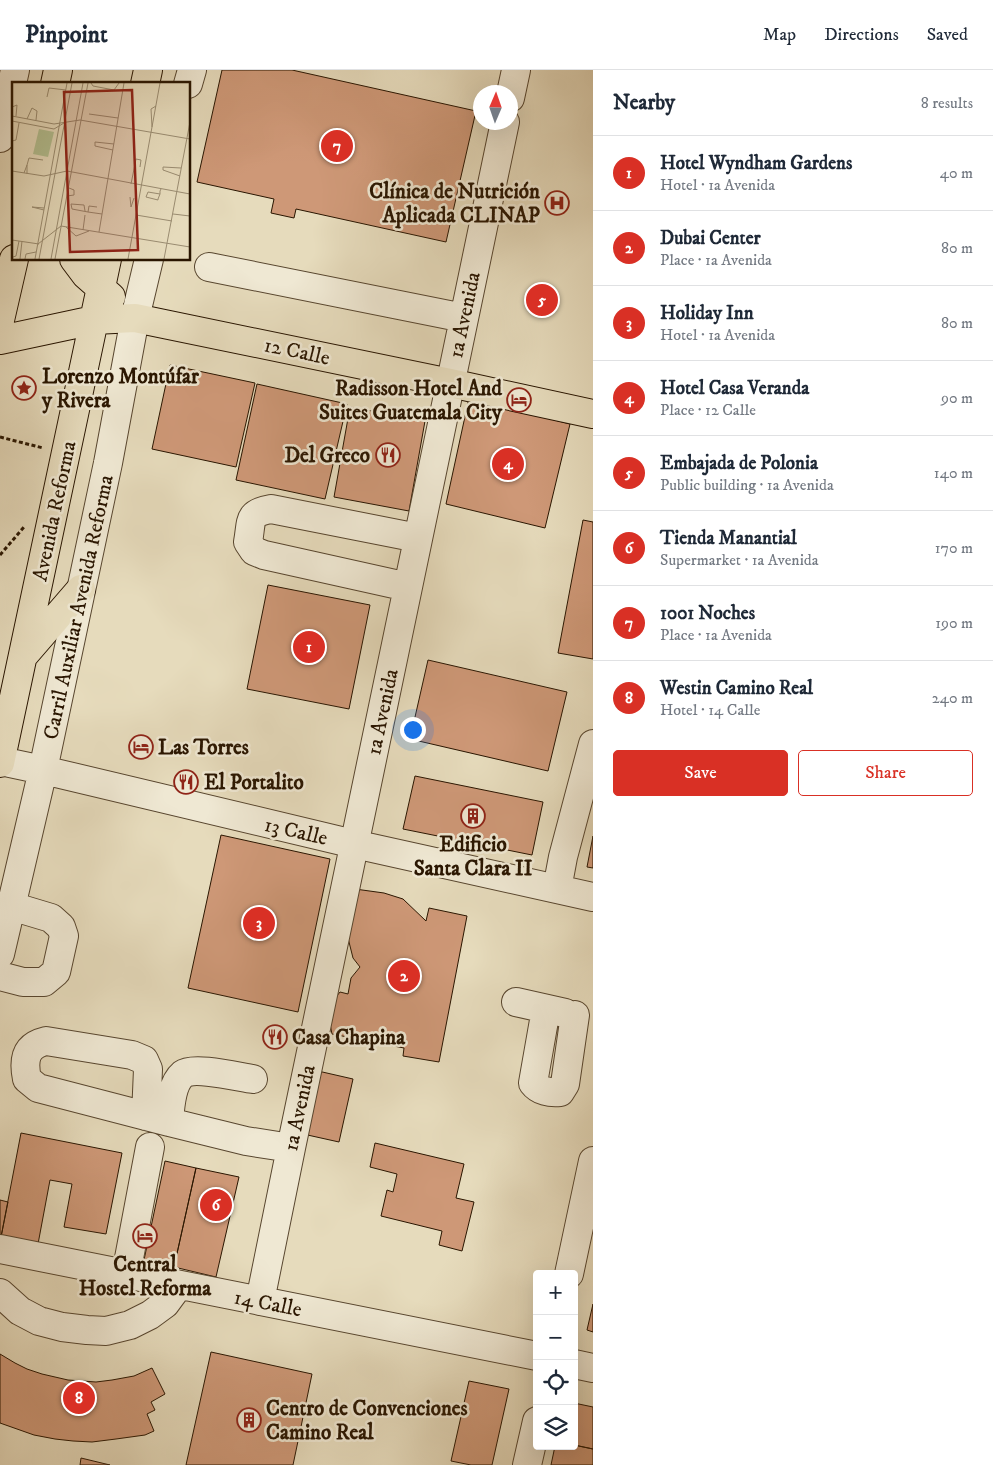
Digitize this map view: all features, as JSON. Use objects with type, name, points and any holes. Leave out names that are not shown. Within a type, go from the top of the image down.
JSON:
[{"type":"main road","points":[[0,320],[14,260]]},
{"type":"main road","points":[[75,260],[86,275],[136,318]]},
{"type":"main road","name":"Avenida Reforma","points":[[0,762],[107,260]]},
{"type":"main road","name":"12 Calle","points":[[0,340],[94,320],[136,318],[450,382],[593,414]]},
{"type":"main road","points":[[23,656],[81,589]]},
{"type":"street","points":[[513,85],[516,70]]},
{"type":"street","points":[[0,138],[12,84]]},
{"type":"street","name":"1a Avenida","points":[[260,1301],[503,130]]},
{"type":"street","name":"Carril Auxiliar Avenida Reforma","points":[[0,954],[43,770],[149,260]]},
{"type":"street","points":[[209,267],[464,318]]},
{"type":"street","points":[[408,587],[264,555],[254,551],[248,542],[252,516],[259,511],[270,509],[418,538]]},
{"type":"street","points":[[557,889],[563,857],[593,744]]},
{"type":"street","name":"13 Calle","points":[[0,762],[43,770],[354,844],[593,897]]},
{"type":"street","points":[[0,976],[23,982],[44,982],[56,972],[64,936],[61,927],[51,918],[11,906]]},
{"type":"street","points":[[516,1002],[546,1008],[584,1017],[565,1084],[560,1092],[553,1093],[537,1088],[533,1083],[546,1008]]},
{"type":"street","points":[[253,1079],[195,1070],[184,1073],[178,1080],[170,1102],[157,1119],[246,1141],[291,1148]]},
{"type":"street","points":[[126,1274],[150,1148]]},
{"type":"street","points":[[570,1270],[593,1165]]},
{"type":"street","name":"14 Calle","points":[[0,1249],[533,1355]]},
{"type":"street","points":[[0,1293],[20,1311],[39,1321],[62,1327],[106,1331],[130,1325],[150,1315],[165,1304],[179,1285]]},
{"type":"street","points":[[578,1365],[593,1368]]},
{"type":"street","points":[[527,1465],[533,1439]]},
{"type":"path","points":[[0,437],[44,448]]},
{"type":"building","points":[[222,70],[292,70],[473,110],[473,124],[446,242],[296,209],[294,218],[271,213],[274,199],[197,182]]},
{"type":"building","points":[[170,365],[255,383],[236,467],[152,449]]},
{"type":"building","points":[[257,384],[347,404],[325,499],[236,480]]},
{"type":"building","points":[[469,398],[570,424],[545,528],[446,504]]},
{"type":"building","points":[[350,407],[425,421],[409,511],[334,497]]},
{"type":"building","points":[[583,520],[593,522],[593,659],[558,653]]},
{"type":"building","points":[[268,585],[370,605],[349,709],[247,689]]},
{"type":"building","points":[[428,660],[567,692],[548,771],[410,739]]},
{"type":"building","name":"Edificio Santa Clara II","points":[[415,776],[543,802],[532,855],[403,829]]},
{"type":"building","points":[[221,835],[330,859],[298,1012],[188,988]]},
{"type":"building","points":[[593,836],[593,868],[587,867]]},
{"type":"building","points":[[355,889],[384,893],[403,899],[426,921],[429,908],[467,916],[439,1062],[403,1056],[404,1048],[332,1034],[330,1024],[336,997],[340,992],[348,994],[351,978],[360,967],[353,958],[348,938]]},
{"type":"building","points":[[318,1071],[353,1079],[339,1142],[303,1134]]},
{"type":"building","points":[[21,1133],[122,1153],[106,1234],[64,1227],[72,1184],[50,1180],[38,1244],[1,1237]]},
{"type":"building","points":[[375,1143],[464,1164],[456,1198],[474,1202],[462,1251],[439,1245],[442,1231],[381,1216],[387,1190],[393,1192],[397,1174],[370,1167]]},
{"type":"building","points":[[165,1161],[196,1168],[174,1267],[144,1260]]},
{"type":"building","points":[[196,1168],[239,1177],[216,1277],[174,1267]]},
{"type":"building","points":[[0,1200],[8,1202],[1,1237],[0,1237]]},
{"type":"building","points":[[593,1304],[593,1332],[587,1330]]},
{"type":"building","name":"Centro de Convenciones Camino Real","points":[[211,1352],[312,1374],[293,1465],[186,1465]]},
{"type":"building","points":[[0,1354],[27,1369],[68,1380],[96,1382],[112,1380],[134,1376],[152,1368],[165,1394],[151,1402],[155,1410],[147,1414],[154,1431],[145,1435],[92,1442],[34,1435],[0,1423]]},
{"type":"building","points":[[469,1381],[509,1389],[492,1465],[471,1465],[451,1461]]},
{"type":"building","points":[[578,1404],[593,1407],[593,1449],[578,1446]]},
{"type":"building","points":[[578,1446],[593,1449],[593,1465],[551,1465],[554,1450],[578,1450]]},
{"type":"building","points":[[81,1458],[110,1465],[80,1465]]},
{"type":"place","name":"1001 Noches","points":[[337,146]]},
{"type":"place","name":"Clínica de Nutrición Aplicada CLINAP","points":[[557,203]]},
{"type":"place","name":"Embajada de Polonia","points":[[542,300]]},
{"type":"place","name":"Lorenzo Montúfar y Rivera","points":[[24,388]]},
{"type":"place","name":"Radisson Hotel And Suites Guatemala City","points":[[519,400]]},
{"type":"place","name":"Del Greco","points":[[388,455]]},
{"type":"place","name":"Hotel Casa Veranda","points":[[508,464]]},
{"type":"place","name":"Hotel Wyndham Gardens","points":[[309,647]]},
{"type":"place","name":"Las Torres","points":[[141,747]]},
{"type":"place","name":"El Portalito","points":[[186,782]]},
{"type":"place","name":"Edificio Santa Clara II","points":[[473,816]]},
{"type":"place","name":"Holiday Inn","points":[[259,923]]},
{"type":"place","name":"Dubai Center","points":[[404,976]]},
{"type":"place","name":"Casa Chapina","points":[[275,1037]]},
{"type":"place","name":"Tienda Manantial","points":[[216,1205]]},
{"type":"place","name":"Central Hostel Reforma","points":[[145,1236]]},
{"type":"place","name":"Westin Camino Real","points":[[79,1398]]},
{"type":"place","name":"Centro de Convenciones Camino Real","points":[[249,1420]]}]
